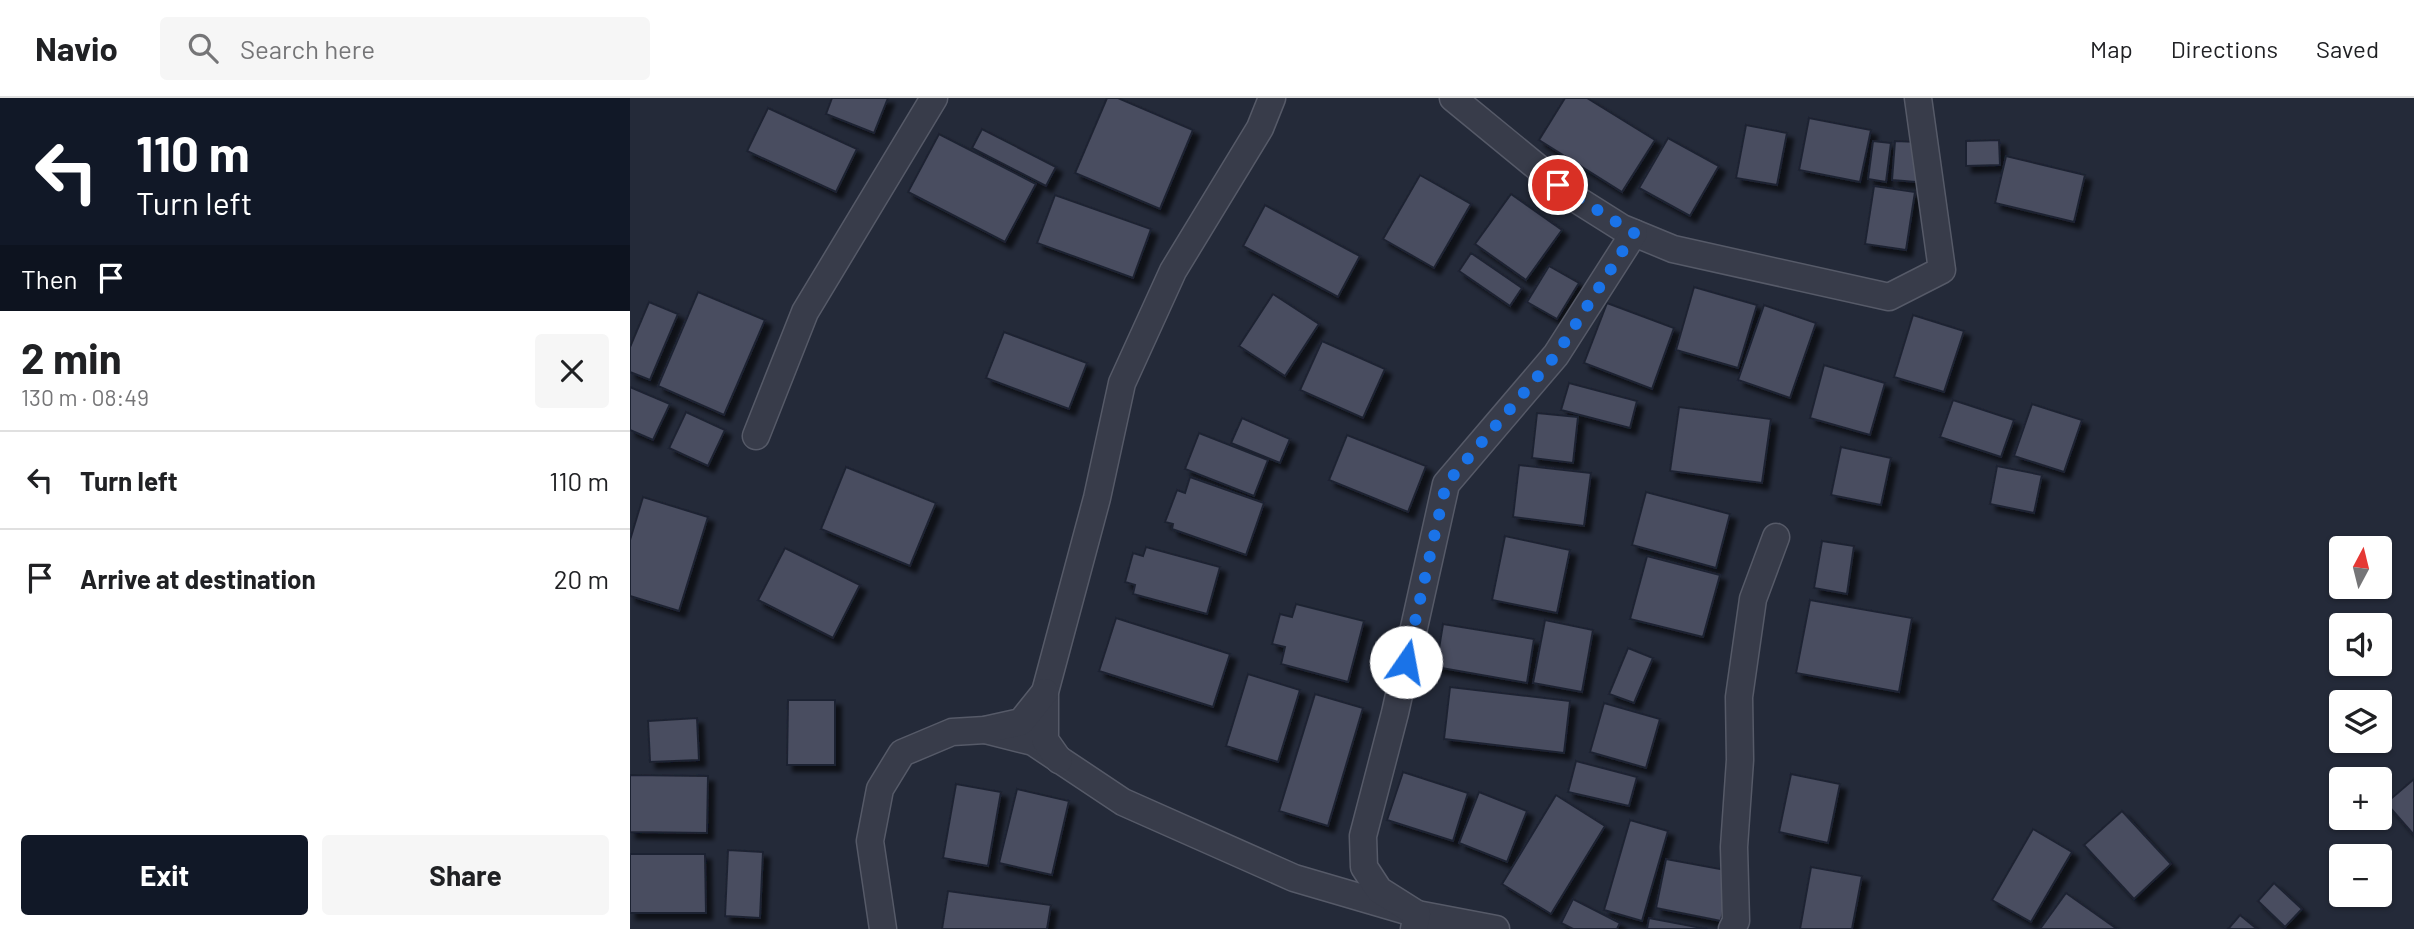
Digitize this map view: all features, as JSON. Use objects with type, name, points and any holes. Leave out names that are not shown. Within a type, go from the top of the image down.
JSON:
[{"type":"street","points":[[756,436],[805,312],[934,98]]},
{"type":"street","points":[[1059,760],[1045,740],[1045,692],[1097,498],[1122,383],[1173,271],[1260,128],[1272,98]]},
{"type":"street","points":[[1453,98],[1576,199],[1634,233],[1673,249],[1889,297],[1942,270],[1918,98]]},
{"type":"street","points":[[1415,922],[1379,890],[1364,867],[1363,836],[1395,713],[1446,484],[1556,355],[1634,233]]},
{"type":"street","points":[[1732,929],[1736,921],[1734,847],[1740,760],[1739,697],[1753,599],[1776,537]]},
{"type":"street","points":[[883,929],[870,841],[880,789],[902,753],[951,732],[985,730],[1021,722],[1045,692]]},
{"type":"street","points":[[985,730],[1033,742],[1123,802],[1216,846],[1294,878],[1415,922],[1496,929]]},
{"type":"building","points":[[832,98],[888,98],[874,133],[826,114]]},
{"type":"building","points":[[1107,98],[1118,98],[1193,130],[1160,209],[1075,173]]},
{"type":"building","points":[[1565,98],[1587,98],[1655,140],[1622,192],[1539,140]]},
{"type":"building","points":[[768,108],[857,149],[836,192],[747,151]]},
{"type":"building","points":[[1809,118],[1871,130],[1860,182],[1799,170]]},
{"type":"building","points":[[1746,125],[1787,133],[1777,185],[1736,178]]},
{"type":"building","points":[[982,129],[1056,167],[1046,186],[972,148]]},
{"type":"building","points":[[939,134],[1036,184],[1005,242],[908,192]]},
{"type":"building","points":[[1668,138],[1719,166],[1690,216],[1639,188]]},
{"type":"building","points":[[1999,140],[2000,165],[1966,166],[1966,141]]},
{"type":"building","points":[[1873,141],[1891,143],[1886,182],[1868,179]]},
{"type":"building","points":[[1895,141],[1919,142],[1916,182],[1892,180]]},
{"type":"building","points":[[2006,156],[2085,175],[2074,222],[1995,203]]},
{"type":"building","points":[[1420,175],[1471,204],[1434,268],[1383,239]]},
{"type":"building","points":[[1874,186],[1915,192],[1906,250],[1865,244]]},
{"type":"building","points":[[1511,194],[1562,230],[1526,280],[1475,244]]},
{"type":"building","points":[[1055,195],[1151,229],[1133,278],[1037,243]]},
{"type":"building","points":[[1265,205],[1360,256],[1338,297],[1243,246]]},
{"type":"building","points":[[1471,253],[1522,288],[1510,306],[1459,271]]},
{"type":"building","points":[[1549,266],[1579,283],[1557,319],[1527,302]]},
{"type":"building","points":[[1694,287],[1757,305],[1738,368],[1676,350]]},
{"type":"building","points":[[698,292],[765,320],[724,415],[658,386]]},
{"type":"building","points":[[1273,294],[1319,324],[1285,376],[1239,346]]},
{"type":"building","points":[[649,302],[678,314],[650,380],[630,372],[630,347]]},
{"type":"building","points":[[1607,303],[1674,328],[1652,389],[1584,363]]},
{"type":"building","points":[[1764,305],[1816,323],[1790,398],[1738,380]]},
{"type":"building","points":[[1913,315],[1964,331],[1944,392],[1894,377]]},
{"type":"building","points":[[1004,332],[1087,363],[1069,409],[986,378]]},
{"type":"building","points":[[1322,341],[1385,369],[1363,418],[1300,390]]},
{"type":"building","points":[[1824,365],[1885,383],[1870,435],[1810,418]]},
{"type":"building","points":[[1569,383],[1637,401],[1630,428],[1561,410]]},
{"type":"building","points":[[630,387],[670,404],[653,440],[630,430]]},
{"type":"building","points":[[1953,400],[2014,420],[2001,457],[1940,437]]},
{"type":"building","points":[[2032,404],[2082,420],[2064,472],[2014,456]]},
{"type":"building","points":[[1679,407],[1771,419],[1762,483],[1670,471]]},
{"type":"building","points":[[686,412],[725,430],[708,466],[669,448]]},
{"type":"building","points":[[1537,413],[1578,417],[1573,463],[1532,458]]},
{"type":"building","points":[[1242,418],[1290,439],[1280,463],[1231,443]]},
{"type":"building","points":[[1199,433],[1268,460],[1254,496],[1185,469]]},
{"type":"building","points":[[1347,435],[1426,466],[1408,512],[1329,480]]},
{"type":"building","points":[[1841,447],[1891,458],[1881,505],[1831,495]]},
{"type":"building","points":[[1519,465],[1591,473],[1584,526],[1513,517]]},
{"type":"building","points":[[1997,466],[2042,475],[2034,513],[1990,504]]},
{"type":"building","points":[[846,467],[936,503],[910,566],[821,529]]},
{"type":"building","points":[[1190,477],[1264,503],[1246,555],[1172,529],[1173,524],[1165,522],[1177,490],[1185,493]]},
{"type":"building","points":[[1646,492],[1730,514],[1716,568],[1632,545]]},
{"type":"building","points":[[643,497],[708,517],[679,611],[630,596],[630,540]]},
{"type":"building","points":[[1505,536],[1570,550],[1557,613],[1492,600]]},
{"type":"building","points":[[1822,541],[1854,546],[1847,594],[1814,588]]},
{"type":"building","points":[[1146,547],[1220,567],[1207,614],[1133,594],[1135,585],[1125,582],[1133,553],[1143,556]]},
{"type":"building","points":[[785,548],[860,585],[833,638],[758,600]]},
{"type":"building","points":[[1647,556],[1720,575],[1703,637],[1630,619]]},
{"type":"building","points":[[1810,600],[1912,618],[1899,692],[1796,673]]},
{"type":"building","points":[[1296,604],[1364,621],[1348,682],[1281,664],[1285,647],[1272,644],[1280,614],[1292,617]]},
{"type":"building","points":[[1116,618],[1230,654],[1213,707],[1099,671]]},
{"type":"building","points":[[1545,620],[1593,630],[1582,692],[1533,683]]},
{"type":"building","points":[[1443,624],[1534,639],[1527,683],[1436,667]]},
{"type":"building","points":[[1628,648],[1653,658],[1634,703],[1609,694]]},
{"type":"building","points":[[1248,674],[1300,690],[1278,762],[1226,746]]},
{"type":"building","points":[[1450,687],[1570,701],[1564,753],[1444,739]]},
{"type":"building","points":[[1315,694],[1363,708],[1328,826],[1279,811]]},
{"type":"building","points":[[788,700],[835,700],[835,765],[787,765]]},
{"type":"building","points":[[1604,703],[1660,719],[1646,768],[1590,752]]},
{"type":"building","points":[[697,718],[699,760],[650,762],[648,721]]},
{"type":"building","points":[[1576,761],[1637,777],[1629,806],[1568,792]]},
{"type":"building","points":[[1403,772],[1468,793],[1453,841],[1387,820]]},
{"type":"building","points":[[1791,774],[1840,784],[1828,843],[1779,832]]},
{"type":"building","points":[[630,775],[708,776],[707,833],[630,832]]},
{"type":"building","points":[[2414,779],[2414,835],[2392,810],[2392,798]]},
{"type":"building","points":[[956,784],[1001,792],[988,866],[943,858]]},
{"type":"building","points":[[1017,789],[1069,801],[1052,875],[999,863]]},
{"type":"building","points":[[1479,792],[1527,811],[1507,862],[1459,843]]},
{"type":"building","points":[[1556,795],[1605,826],[1551,914],[1502,884]]},
{"type":"building","points":[[2122,811],[2171,864],[2134,899],[2084,845]]},
{"type":"building","points":[[1630,820],[1668,831],[1642,921],[1604,910]]},
{"type":"building","points":[[2033,829],[2072,852],[2031,922],[1992,900]]},
{"type":"building","points":[[728,850],[763,852],[760,918],[725,916]]},
{"type":"building","points":[[630,854],[705,854],[706,913],[630,913]]},
{"type":"building","points":[[1666,859],[1731,871],[1721,921],[1656,908]]},
{"type":"building","points":[[1811,867],[1862,876],[1852,929],[1800,929]]},
{"type":"building","points":[[2274,883],[2302,909],[2285,927],[2258,901]]},
{"type":"building","points":[[948,891],[1051,905],[1047,929],[942,929]]},
{"type":"building","points":[[2066,893],[2117,929],[2040,929]]},
{"type":"building","points":[[1573,899],[1620,923],[1617,929],[1573,929],[1561,923]]},
{"type":"building","points":[[2240,915],[2257,929],[2228,929]]},
{"type":"building","points":[[1649,918],[1707,929],[1647,929]]},
{"type":"route","points":[[1406,662],[1446,484],[1556,355],[1634,233],[1576,199],[1558,185]]}]
